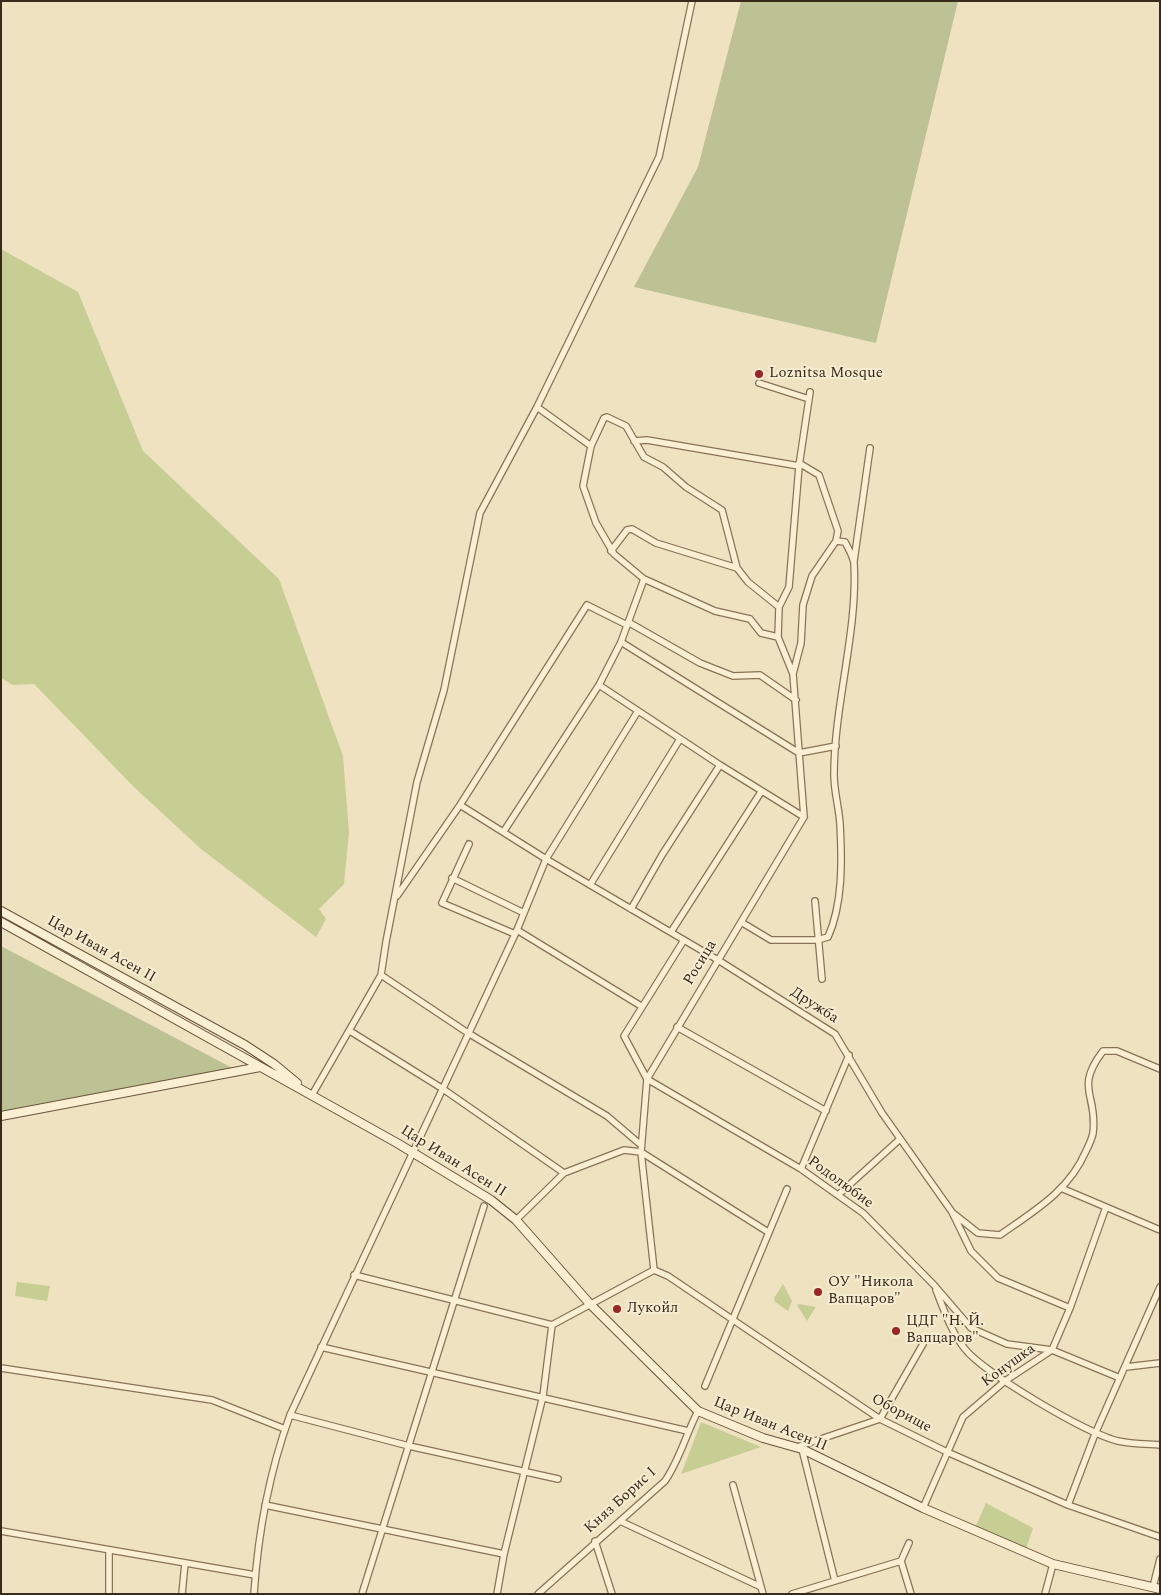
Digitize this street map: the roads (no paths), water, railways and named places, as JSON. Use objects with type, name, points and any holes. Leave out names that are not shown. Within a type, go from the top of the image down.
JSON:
[{"type":"street","points":[[312,1096],[382,975],[386,942],[417,782],[444,690],[480,513],[536,407],[659,157],[692,1]]},
{"type":"street","points":[[759,383],[809,399]]},
{"type":"street","points":[[804,817],[793,674],[778,637],[779,608],[789,587],[799,464],[810,392]]},
{"type":"street","points":[[536,407],[591,446]]},
{"type":"street","points":[[778,637],[761,633],[750,619],[715,611],[644,579],[612,551],[583,492],[591,446],[604,418],[607,417],[623,424],[644,457],[663,467],[686,487],[722,510],[737,568],[748,582],[779,608]]},
{"type":"street","points":[[634,441],[647,440],[799,464],[819,475],[837,528],[836,542],[812,576],[803,605],[801,643],[793,674]]},
{"type":"street","points":[[741,922],[771,940],[817,940],[828,937],[832,928],[840,884],[840,824],[834,777],[836,746],[853,600],[854,560],[870,448]]},
{"type":"street","points":[[612,551],[627,530],[632,528],[656,543],[737,568]]},
{"type":"street","points":[[836,542],[845,542],[858,535]]},
{"type":"street","points":[[845,542],[854,560]]},
{"type":"street","points":[[504,831],[599,685],[621,642],[644,579]]},
{"type":"street","points":[[396,898],[460,805],[587,605],[627,623],[700,663],[724,673],[737,677],[760,675],[796,700]]},
{"type":"street","points":[[621,642],[799,752],[836,746]]},
{"type":"street","points":[[599,685],[720,766],[804,817]]},
{"type":"street","points":[[254,1594],[265,1505],[275,1456],[290,1415],[516,932],[546,859],[638,711]]},
{"type":"street","points":[[590,885],[680,739]]},
{"type":"street","points":[[631,908],[662,855],[720,766]]},
{"type":"street","points":[[671,932],[761,792]]},
{"type":"street","name":"Дружба","points":[[460,805],[546,859],[718,960],[835,1034],[882,1113],[952,1212],[971,1251],[998,1278],[1070,1308]]},
{"type":"street","name":"Росица","points":[[654,1270],[641,1152],[647,1079],[804,817]]},
{"type":"street","points":[[469,844],[442,902],[516,932],[641,1006]]},
{"type":"street","points":[[452,878],[524,913]]},
{"type":"street","points":[[815,901],[822,979]]},
{"type":"street","name":"Цар Иван Асен II","points":[[1,910],[236,1041],[274,1064],[312,1096]]},
{"type":"street","name":"Цар Иван Асен II","points":[[1,922],[412,1152],[491,1200],[516,1220],[590,1304],[698,1411],[763,1438],[799,1448],[923,1508],[1053,1564],[1156,1588]]},
{"type":"street","points":[[647,1079],[624,1036],[684,940]]},
{"type":"street","points":[[382,975],[468,1033],[607,1116],[641,1145]]},
{"type":"street","points":[[677,1027],[826,1111]]},
{"type":"street","points":[[350,1031],[443,1089],[564,1173]]},
{"type":"street","points":[[952,1212],[978,1233],[1000,1235],[1055,1195],[1078,1171],[1093,1136],[1094,1113],[1086,1083],[1093,1064],[1103,1051],[1116,1051],[1160,1069]]},
{"type":"street","points":[[801,1169],[849,1055]]},
{"type":"street","points":[[1,1116],[274,1064]]},
{"type":"street","name":"Родолюбие","points":[[647,1079],[801,1169],[863,1213],[934,1285],[971,1328],[1008,1344],[1052,1350],[1120,1378]]},
{"type":"street","points":[[838,1195],[900,1139]]},
{"type":"street","points":[[516,1220],[564,1173],[624,1150],[641,1152],[768,1232]]},
{"type":"street","points":[[1061,1188],[1160,1230]]},
{"type":"street","points":[[705,1386],[787,1189]]},
{"type":"street","points":[[362,1594],[433,1374],[454,1299],[484,1206]]},
{"type":"street","name":"Конушка","points":[[923,1508],[963,1417],[1005,1381],[1052,1350],[1070,1308],[1106,1207]]},
{"type":"street","points":[[354,1276],[454,1299],[552,1325],[654,1270]]},
{"type":"street","name":"Оборище","points":[[654,1270],[668,1276],[880,1419],[947,1452],[1068,1505],[1160,1537]]},
{"type":"street","points":[[934,1285],[950,1323],[964,1348],[982,1366],[1095,1434],[1118,1442],[1160,1445]]},
{"type":"street","points":[[1068,1505],[1095,1434],[1160,1287]]},
{"type":"street","points":[[497,1594],[504,1554],[543,1396],[552,1325]]},
{"type":"street","points":[[835,1581],[799,1448],[880,1419],[923,1344]]},
{"type":"street","points":[[321,1347],[433,1374],[543,1396],[688,1431]]},
{"type":"street","points":[[1126,1367],[1160,1364]]},
{"type":"street","points":[[1,1368],[212,1400],[285,1429]]},
{"type":"street","name":"Княз Борис I","points":[[538,1594],[595,1541],[665,1481],[676,1464],[688,1431],[698,1411]]},
{"type":"street","points":[[290,1415],[409,1446],[558,1479]]},
{"type":"street","points":[[733,1485],[763,1594]]},
{"type":"street","points":[[265,1505],[504,1554]]},
{"type":"street","points":[[620,1521],[761,1587]]},
{"type":"street","points":[[1,1532],[255,1575]]},
{"type":"street","points":[[595,1541],[612,1594]]},
{"type":"street","points":[[909,1543],[901,1561],[911,1594]]},
{"type":"street","points":[[109,1550],[109,1594]]},
{"type":"street","points":[[1156,1588],[1160,1559]]},
{"type":"street","points":[[792,1594],[901,1561]]},
{"type":"street","points":[[182,1594],[185,1563]]},
{"type":"street","points":[[1045,1594],[1053,1564]]},
{"type":"place","name":"Loznitsa Mosque","points":[[759,374]]},
{"type":"place","name":"ОУ \"Никола Вапцаров\"","points":[[818,1292]]},
{"type":"place","name":"Лукойл","points":[[617,1309]]},
{"type":"place","name":"ЦДГ \"Н. Й. Вапцаров\"","points":[[896,1331]]}]
